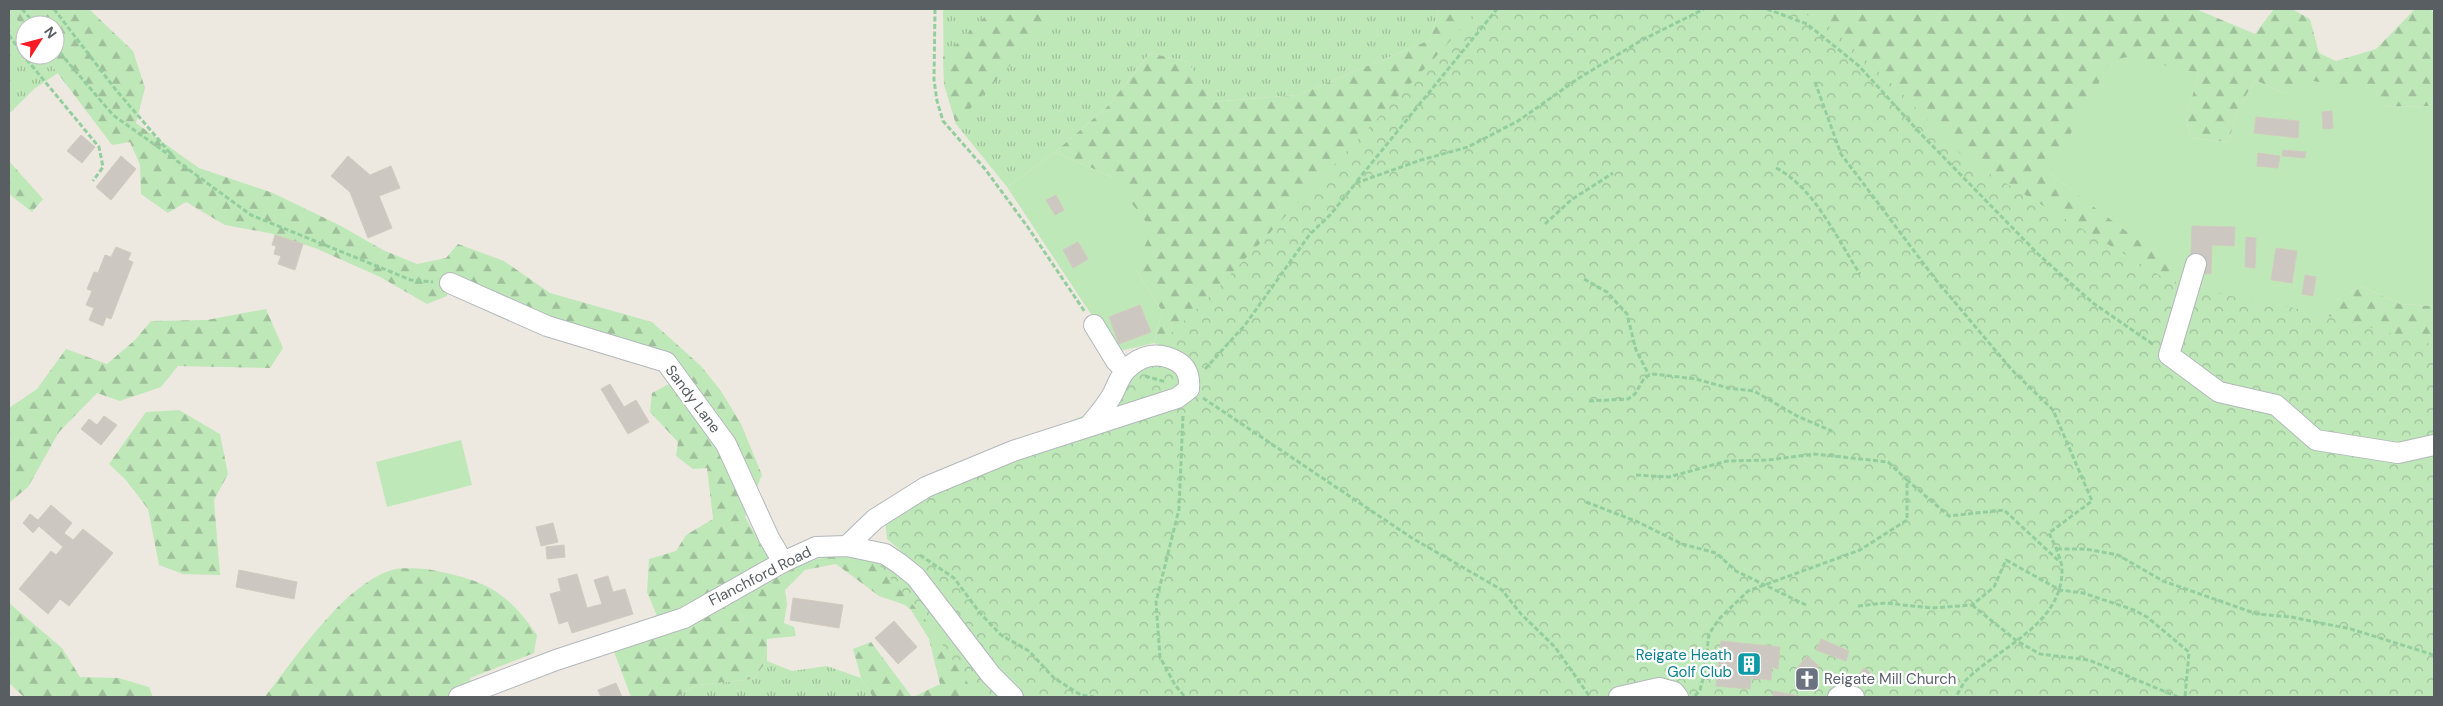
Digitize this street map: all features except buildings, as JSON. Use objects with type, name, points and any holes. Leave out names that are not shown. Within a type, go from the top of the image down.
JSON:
[{"type":"street","points":[[2196,264],[2169,355],[2219,392],[2276,405],[2316,440],[2398,453],[2434,445]]},
{"type":"street","name":"Sandy Lane","points":[[450,283],[547,326],[666,362],[726,444],[769,538],[783,562]]},
{"type":"street","points":[[1094,325],[1116,361],[1125,370]]},
{"type":"street","points":[[847,546],[876,519],[926,487],[1013,451],[1169,401],[1186,391],[1190,381],[1183,366],[1159,355],[1144,356],[1125,370],[1110,398],[1090,425]]},
{"type":"street","name":"Flanchford Road","points":[[458,697],[556,660],[684,618],[783,562],[816,547],[847,546],[885,554],[916,577],[990,675],[1013,697]]},
{"type":"street","points":[[1619,697],[1659,688],[1674,692],[1678,697]]},
{"type":"street","points":[[1838,697],[1843,694],[1854,697]]},
{"type":"path","points":[[54,9],[116,90],[177,161]]},
{"type":"path","points":[[935,9],[934,80],[936,101],[943,121],[985,169],[1027,226],[1094,325]]},
{"type":"path","points":[[1185,697],[1175,685],[1160,657],[1156,602],[1179,509],[1186,391],[1245,324],[1287,262],[1310,234],[1330,215],[1497,9]]},
{"type":"path","points":[[1692,9],[1698,11]]},
{"type":"path","points":[[1356,183],[1421,160],[1468,147],[1518,121],[1579,78],[1642,40],[1704,9]]},
{"type":"path","points":[[1767,9],[1807,24],[1859,66],[2038,254],[2093,303],[2169,355]]},
{"type":"path","points":[[9,35],[99,148],[103,167],[94,181]]},
{"type":"path","points":[[65,59],[113,115],[250,215],[411,280],[450,283]]},
{"type":"path","points":[[1815,82],[1841,154],[1846,162],[1936,280],[2012,370],[2053,410],[2092,501],[2049,533],[2057,549],[2060,562],[2060,590],[2048,612],[2017,641],[1967,679],[1956,697]]},
{"type":"path","points":[[1776,168],[1791,176],[1805,190],[1860,274]]},
{"type":"path","points":[[1545,224],[1571,200],[1613,173]]},
{"type":"path","points":[[1584,279],[1607,292],[1626,314],[1636,350],[1649,376]]},
{"type":"path","points":[[1125,370],[1186,391],[1412,538],[1502,590],[1521,614],[1555,647],[1590,697]]},
{"type":"path","points":[[1589,401],[1628,400],[1635,394],[1645,377],[1649,376],[1696,379],[1728,388],[1754,391],[1832,432]]},
{"type":"path","points":[[1636,475],[1669,476],[1727,461],[1768,460],[1815,454],[1888,462],[1949,516],[2004,510],[2060,562]]},
{"type":"path","points":[[1693,697],[1700,690],[1704,675],[1709,634],[1719,619],[1748,591],[1860,550],[1907,520],[1907,480]]},
{"type":"path","points":[[1586,502],[1638,522],[1682,544],[1716,553],[1736,571],[1806,605]]},
{"type":"path","points":[[2057,549],[2086,549],[2118,555],[2162,581],[2257,614],[2291,617],[2351,629],[2434,655]]},
{"type":"path","points":[[916,553],[930,560],[954,578],[980,613],[1001,635],[1029,651],[1054,678],[1081,695],[1094,697]]},
{"type":"path","points":[[1858,606],[1885,603],[1932,608],[1972,604],[1994,587],[2006,560],[2060,590],[2083,593],[2147,616],[2189,652],[2185,697]]},
{"type":"path","points":[[1972,604],[2017,641],[2040,654],[2089,660],[2178,697]]},
{"type":"green space","points":[[9,9],[15,17],[15,65],[52,65],[58,73],[34,89],[9,114]]},
{"type":"green space","points":[[9,9],[89,9],[133,51],[145,88],[136,123],[199,168],[273,193],[341,226],[383,250],[417,264],[446,258],[458,244],[504,261],[550,293],[652,322],[701,366],[721,391],[741,424],[762,475],[745,517],[766,553],[784,571],[836,552],[853,552],[950,589],[1069,697],[913,697],[940,684],[929,639],[911,610],[905,605],[879,596],[836,564],[805,570],[785,590],[787,604],[784,623],[794,627],[796,636],[767,639],[767,661],[753,679],[697,685],[676,697],[631,697],[613,649],[661,626],[647,592],[649,559],[676,551],[686,535],[713,519],[707,468],[693,469],[676,456],[678,442],[650,412],[652,393],[684,376],[450,275],[447,296],[427,304],[380,277],[315,248],[269,233],[225,225],[186,202],[168,213],[141,194],[140,165],[130,142],[112,145],[52,65],[65,65],[65,15],[15,15],[15,17]]},
{"type":"green space","points":[[943,9],[1439,9],[1430,40],[1298,95],[1211,102],[1188,62],[1150,53],[1108,106],[1055,152],[1007,187],[956,124],[944,84]]},
{"type":"green space","points":[[993,9],[1058,9],[1015,60],[956,124],[944,84],[943,57]]},
{"type":"green space","points":[[1439,9],[2196,9],[2255,34],[2274,9],[2292,9],[2310,19],[2319,53],[2336,61],[2376,49],[2415,9],[2430,9],[2434,13],[2434,103],[2428,106],[2377,107],[2285,94],[2255,80],[2237,111],[2229,142],[2190,138],[2186,117],[2199,73],[2049,173],[2168,262],[2313,312],[2361,286],[2400,304],[2434,306],[2434,661],[1193,359],[1154,343],[1162,311],[1135,268],[1112,177],[1055,152],[1108,106],[1150,53],[1188,62],[1212,102],[1298,95],[1430,40]]},
{"type":"green space","points":[[1478,9],[1796,9],[1830,27],[1902,93],[1965,159],[2176,285],[2314,312],[2434,345],[2434,697],[1029,697],[1014,684],[919,567],[887,539],[884,508],[928,479],[1085,415],[1124,362],[1159,345],[1214,292],[1444,48]]},
{"type":"green space","points":[[2127,57],[2199,73],[2186,117],[2190,138],[2229,142],[2237,111],[2255,80],[2285,94],[2308,80],[2365,90],[2377,107],[2428,106],[2434,103],[2434,306],[2400,304],[2361,286],[2314,312],[2177,285],[2167,262],[2049,173],[2111,61]]},
{"type":"green space","points":[[1055,152],[1112,177],[1152,230],[1135,268],[1162,311],[1154,343],[1116,352],[1007,187]]},
{"type":"green space","points":[[9,161],[43,199],[32,212],[9,194]]},
{"type":"green space","points":[[266,309],[283,348],[270,368],[178,366],[161,387],[120,401],[97,393],[59,432],[28,487],[9,503],[9,408],[37,389],[66,349],[107,364],[135,340],[151,321],[207,320]]},
{"type":"green space","points":[[179,410],[220,434],[228,474],[214,500],[220,575],[183,574],[159,565],[148,509],[125,479],[109,464],[146,412]]},
{"type":"green space","points":[[461,440],[472,485],[387,507],[376,462]]},
{"type":"green space","points":[[877,562],[909,580],[996,697],[977,697],[928,623]]},
{"type":"green space","points":[[405,568],[427,569],[477,582],[502,596],[514,606],[537,635],[534,653],[470,678],[473,697],[265,697],[322,624],[356,590],[374,578],[392,570]]},
{"type":"green space","points":[[9,603],[62,648],[80,677],[119,678],[149,687],[153,697],[24,697],[9,683]]},
{"type":"green space","points":[[871,642],[912,697],[873,697],[861,678],[853,649]]},
{"type":"green space","points":[[767,661],[792,671],[827,666],[861,678],[873,697],[676,697],[697,685],[753,679]]},
{"type":"place","name":"Reigate Heath Golf Club","points":[[1749,664]]},
{"type":"place","name":"Reigate Mill Church","points":[[1807,679]]}]
